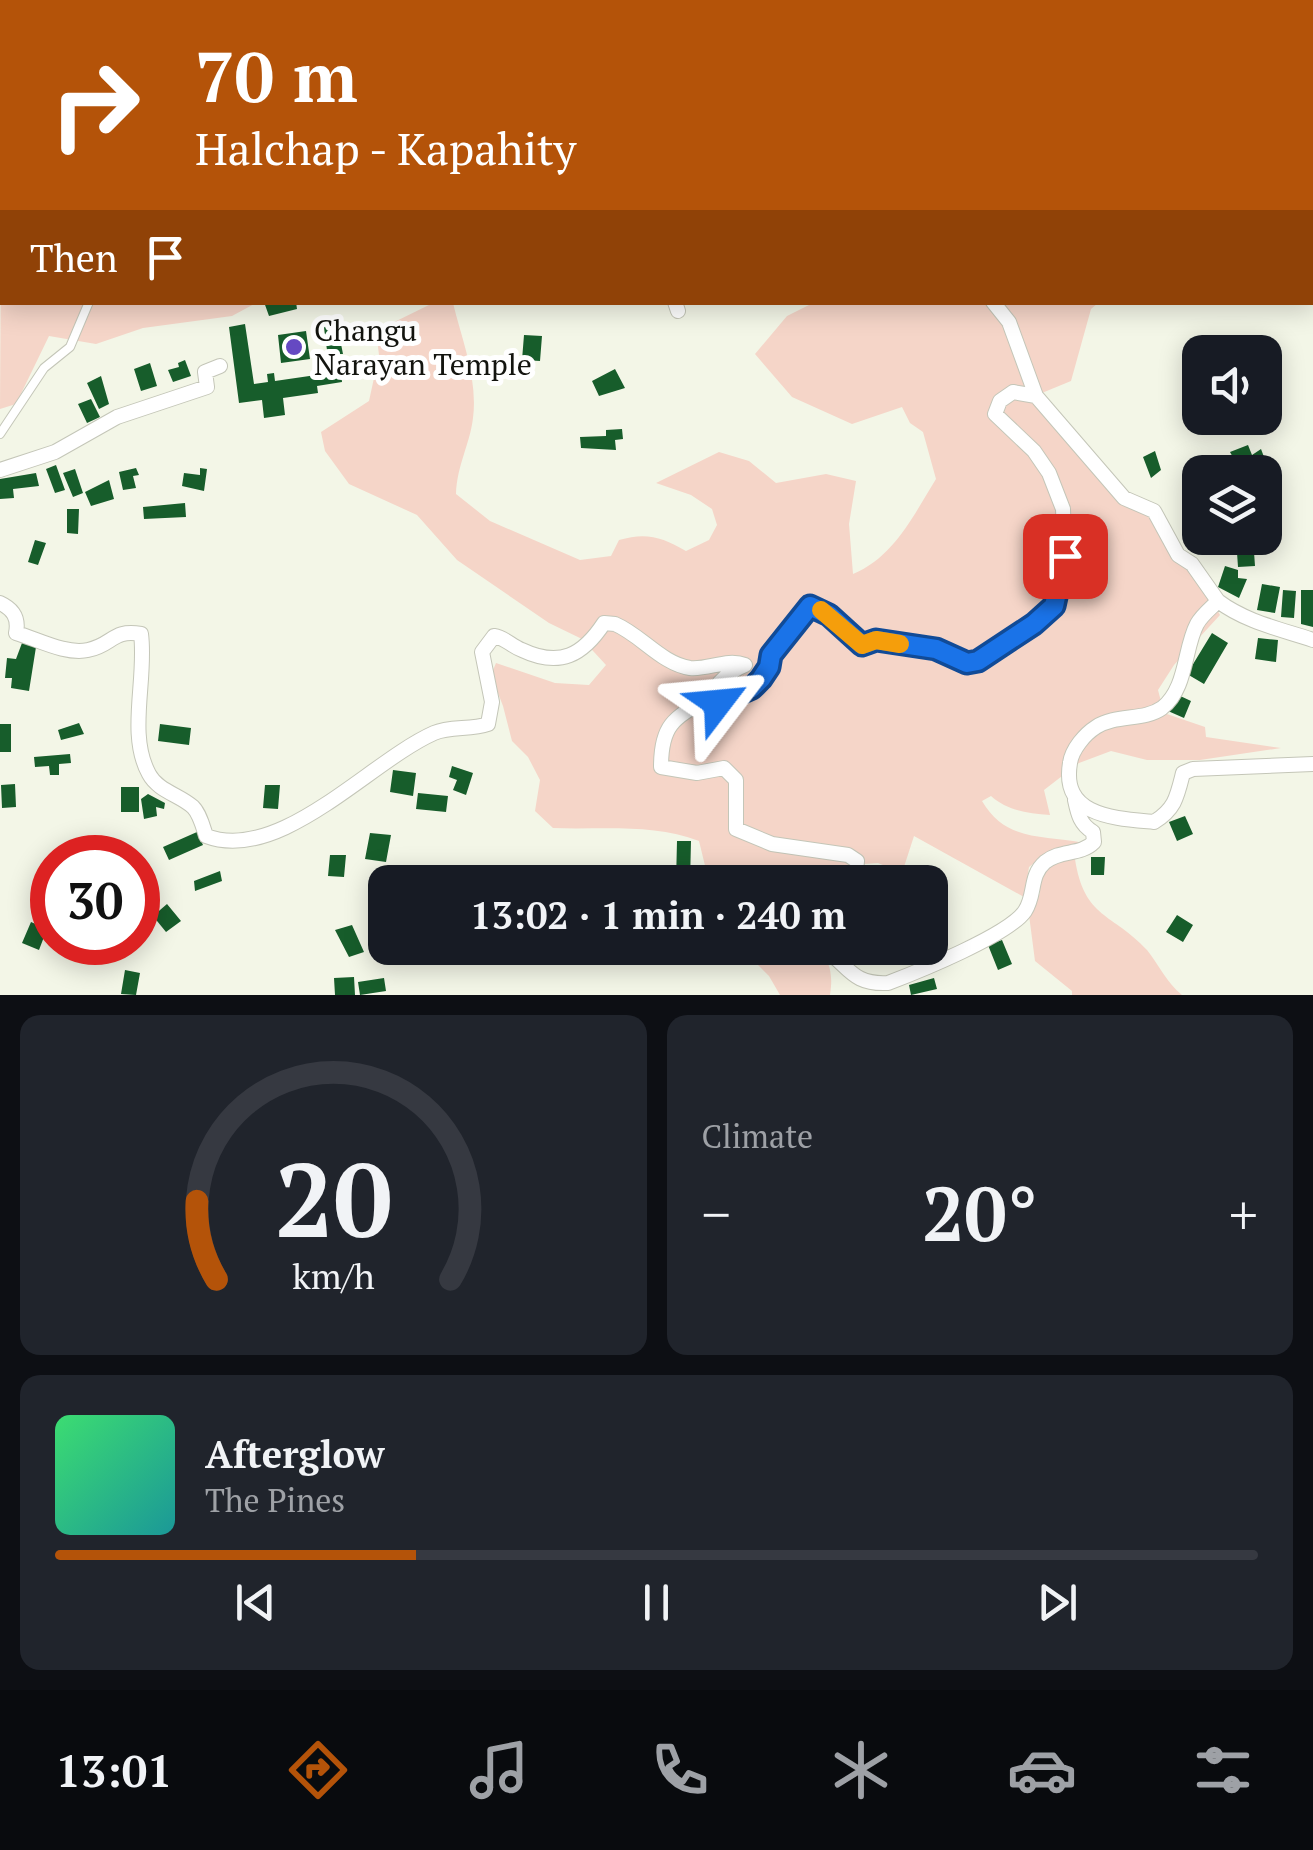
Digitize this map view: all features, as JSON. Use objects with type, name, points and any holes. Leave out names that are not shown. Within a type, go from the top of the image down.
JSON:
[{"type":"street","points":[[996,305],[1006,317],[1036,396],[1124,498],[1154,511],[1178,555],[1192,564],[1218,601],[1246,617],[1313,640]]},
{"type":"street","points":[[0,470],[55,452],[117,416],[207,387],[205,372],[220,366]]},
{"type":"street","points":[[709,698],[718,703],[752,688],[769,667],[771,655],[810,606],[829,615],[862,645],[876,640],[936,649],[967,663],[993,652],[1054,606],[1065,556],[1063,510],[1049,472],[1034,451],[995,414],[1000,401],[1013,392],[1036,396]]},
{"type":"street","points":[[948,955],[1005,929],[1025,911],[1040,866],[1061,853],[1084,851],[1094,842],[1093,832],[1084,827],[1066,783],[1071,755],[1094,728],[1111,719],[1160,709],[1180,677],[1197,623],[1218,601]]},
{"type":"street","points":[[0,603],[11,608],[18,624],[16,633],[66,648],[88,650],[124,631],[142,634],[138,743],[149,774],[162,788],[196,809],[206,836],[224,843],[246,842],[313,813],[437,730],[472,729],[488,724],[492,702],[482,652],[494,636],[543,657],[568,657],[590,644],[604,623],[628,630],[674,663],[692,668],[736,662],[745,665],[714,688],[709,698],[675,717],[661,747],[661,768],[696,773],[724,768],[736,780],[736,829],[772,844],[848,855],[857,865]]},
{"type":"street","points":[[1075,800],[1101,813],[1154,822],[1168,813],[1177,800],[1183,773],[1193,769],[1313,764]]},
{"type":"street","points":[[841,965],[854,977],[872,984],[888,983],[927,965]]},
{"type":"lane","points":[[0,434],[44,368],[70,346],[88,305]]},
{"type":"shaded area","points":[[1,305],[252,305],[232,316],[143,328],[96,344],[49,336],[16,404],[0,409]]},
{"type":"shaded area","points":[[429,305],[454,305],[474,403],[456,494],[490,521],[580,560],[611,556],[619,540],[637,536],[661,539],[686,551],[709,540],[717,525],[712,509],[691,495],[656,483],[719,452],[749,461],[776,483],[826,474],[856,481],[849,524],[853,574],[891,546],[936,479],[923,432],[910,423],[902,407],[852,424],[792,397],[755,354],[787,316],[809,305],[1096,305],[1091,309],[1071,381],[1037,395],[1124,498],[1151,519],[1201,580],[1220,615],[1174,665],[1158,690],[1164,713],[1205,727],[1206,737],[1281,748],[1200,760],[1147,760],[1111,751],[1079,763],[1044,790],[1050,815],[1011,808],[991,796],[982,801],[1002,824],[1014,830],[1084,843],[1044,855],[1029,867],[1024,897],[914,836],[905,865],[705,865],[699,841],[681,835],[645,830],[553,828],[535,811],[540,780],[528,757],[512,741],[491,675],[496,663],[555,683],[589,685],[606,665],[582,639],[549,623],[457,560],[417,515],[349,484],[325,451],[321,432],[369,401],[379,355],[376,331]]},
{"type":"shaded area","points":[[1063,856],[1075,859],[1079,879],[1093,904],[1147,950],[1182,995],[1072,995],[1035,961],[1029,915],[1040,893],[1043,869]]},
{"type":"shaded area","points":[[758,965],[828,965],[830,995],[780,995]]},
{"type":"building","points":[[265,305],[296,305],[297,309],[269,316]]},
{"type":"building","points":[[336,319],[343,354],[339,354],[342,382],[317,386],[318,393],[283,398],[285,415],[264,418],[262,400],[239,403],[229,327],[245,324],[254,384],[268,382],[267,374],[274,373],[275,381],[330,373],[323,320]]},
{"type":"building","name":"Changu Narayan Temple","points":[[306,331],[310,359],[281,363],[278,335]]},
{"type":"building","points":[[524,335],[542,336],[540,361],[522,360]]},
{"type":"building","points":[[185,360],[191,376],[173,382],[168,370]]},
{"type":"building","points":[[150,363],[157,386],[141,391],[134,369]]},
{"type":"building","points":[[615,369],[625,388],[599,396],[592,381]]},
{"type":"building","points":[[101,376],[109,404],[99,409],[87,383]]},
{"type":"building","points":[[91,399],[100,417],[87,423],[78,404]]},
{"type":"building","points":[[622,429],[623,439],[615,440],[616,450],[581,448],[580,437],[606,436],[606,430]]},
{"type":"building","points":[[1248,445],[1252,455],[1232,455],[1230,452]]},
{"type":"building","points":[[1155,451],[1161,470],[1151,478],[1143,457]]},
{"type":"building","points":[[56,465],[65,490],[55,493],[46,469]]},
{"type":"building","points":[[136,468],[136,488],[123,490],[119,472]]},
{"type":"building","points":[[200,468],[207,469],[204,491],[182,486],[184,473],[200,475]]},
{"type":"building","points":[[75,469],[83,493],[73,497],[63,473]]},
{"type":"building","points":[[36,473],[39,486],[13,489],[14,498],[0,499],[0,479]]},
{"type":"building","points":[[109,480],[114,499],[91,506],[85,492]]},
{"type":"building","points":[[185,503],[186,517],[144,519],[143,507]]},
{"type":"building","points":[[67,509],[79,509],[78,534],[67,533]]},
{"type":"building","points":[[35,540],[46,543],[38,565],[28,562]]},
{"type":"building","points":[[1237,555],[1254,555],[1255,566],[1238,567]]},
{"type":"building","points":[[1225,566],[1238,570],[1238,578],[1247,579],[1239,598],[1218,587]]},
{"type":"building","points":[[1262,584],[1280,587],[1275,613],[1257,610]]},
{"type":"building","points":[[1283,590],[1296,591],[1294,618],[1281,617]]},
{"type":"building","points":[[1301,590],[1313,590],[1313,627],[1301,624]]},
{"type":"building","points":[[1212,633],[1228,643],[1204,684],[1187,674]]},
{"type":"building","points":[[1258,638],[1278,640],[1276,662],[1255,659]]},
{"type":"building","points":[[22,643],[36,647],[29,691],[11,688],[12,678],[5,678],[7,658],[16,659]]},
{"type":"building","points":[[1176,694],[1191,701],[1184,718],[1168,711]]},
{"type":"building","points":[[79,723],[84,734],[61,740],[58,730]]},
{"type":"building","points":[[0,724],[11,724],[11,752],[0,752]]},
{"type":"building","points":[[160,724],[191,728],[189,745],[158,741]]},
{"type":"building","points":[[70,754],[71,763],[59,764],[59,775],[50,775],[49,766],[35,767],[34,757]]},
{"type":"building","points":[[452,766],[473,773],[466,795],[453,790],[457,780],[449,777]]},
{"type":"building","points":[[393,770],[416,773],[413,796],[390,792]]},
{"type":"building","points":[[15,784],[16,807],[2,808],[1,785]]},
{"type":"building","points":[[265,785],[280,785],[278,809],[263,808]]},
{"type":"building","points":[[121,787],[139,787],[139,812],[121,812]]},
{"type":"building","points":[[418,793],[448,796],[446,812],[416,809]]},
{"type":"building","points":[[148,794],[165,803],[164,809],[156,807],[157,816],[144,819],[141,799]]},
{"type":"building","points":[[1185,816],[1193,834],[1177,841],[1169,822]]},
{"type":"building","points":[[197,832],[203,845],[169,860],[163,847]]},
{"type":"building","points":[[370,833],[391,835],[386,862],[365,859]]},
{"type":"building","points":[[677,841],[691,841],[690,865],[676,865]]},
{"type":"building","points":[[330,855],[346,855],[344,877],[328,876]]},
{"type":"building","points":[[1091,857],[1105,857],[1104,875],[1091,875]]},
{"type":"building","points":[[220,871],[222,881],[195,891],[194,881]]},
{"type":"building","points":[[167,904],[181,921],[166,932],[160,925],[160,910]]},
{"type":"building","points":[[1177,915],[1193,925],[1183,942],[1166,932]]},
{"type":"building","points":[[30,924],[30,946],[22,943]]},
{"type":"building","points":[[352,925],[364,952],[349,957],[335,930]]},
{"type":"building","points":[[1002,940],[1012,964],[998,970],[988,945]]},
{"type":"building","points":[[125,970],[140,973],[136,995],[121,994]]},
{"type":"building","points":[[354,977],[355,995],[335,995],[334,978]]},
{"type":"building","points":[[384,978],[386,991],[360,995],[358,982]]},
{"type":"building","points":[[934,978],[937,989],[911,995],[909,985]]},
{"type":"slow traffic","points":[[821,610],[862,645],[876,640],[900,644]]},
{"type":"place","name":"Changu Narayan Temple","points":[[294,347]]},
{"type":"route","points":[[718,703],[752,688],[761,679],[771,655],[810,606],[829,615],[862,645],[876,640],[936,649],[967,663],[978,661],[1054,606],[1065,556]]}]
